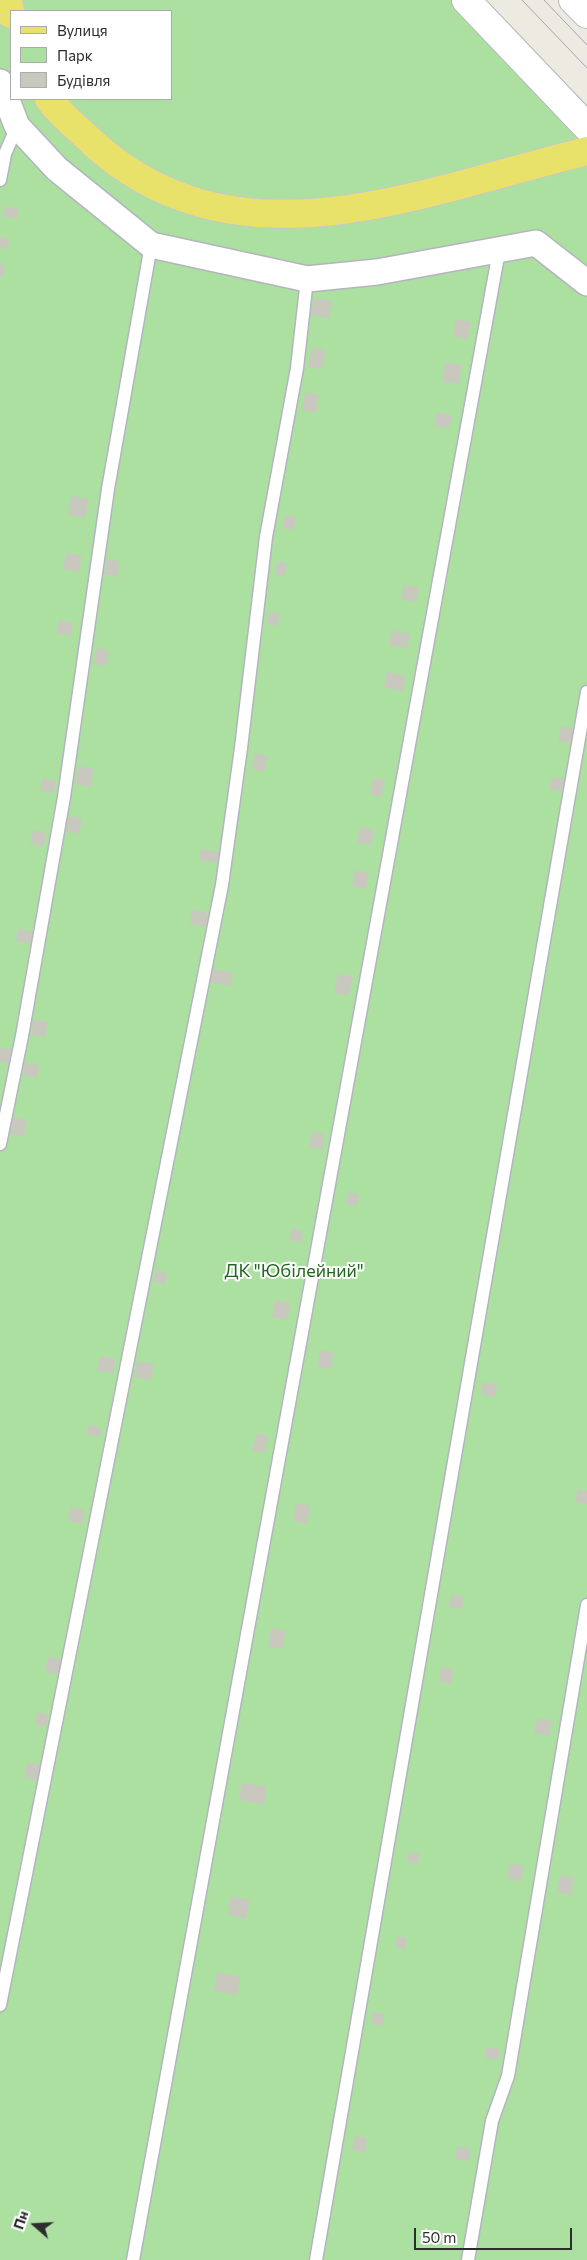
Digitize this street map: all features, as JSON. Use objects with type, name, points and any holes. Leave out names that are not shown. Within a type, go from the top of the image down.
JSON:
[{"type":"main road","points":[[466,0],[587,128]]},
{"type":"main road","points":[[573,0],[587,14]]},
{"type":"main road","points":[[50,100],[70,122],[131,173],[172,195],[227,211],[283,215],[338,212],[419,195],[587,151]]},
{"type":"street","points":[[0,82],[17,126],[57,168],[151,245],[307,279],[377,272],[536,243],[587,283]]},
{"type":"lane","points":[[0,180],[6,154],[17,126]]},
{"type":"lane","points":[[0,1144],[22,1036],[64,797],[108,489],[151,245]]},
{"type":"lane","points":[[133,2260],[499,251]]},
{"type":"lane","points":[[0,2005],[222,885],[241,748],[266,537],[297,368],[307,279]]},
{"type":"lane","points":[[316,2260],[587,692]]},
{"type":"lane","points":[[468,2260],[492,2121],[508,2076],[587,1605]]},
{"type":"green space","name":"ДК \"Юбілейний\"","points":[[0,0],[466,0],[587,127],[587,2260],[0,2260]]},
{"type":"building","points":[[4,206],[19,209],[17,219],[2,216]]},
{"type":"building","points":[[0,237],[9,239],[8,249],[0,248]]},
{"type":"building","points":[[0,264],[6,265],[2,278],[0,277]]},
{"type":"building","points":[[314,298],[332,301],[329,318],[311,315]]},
{"type":"building","points":[[456,319],[471,322],[468,339],[453,336]]},
{"type":"building","points":[[312,348],[326,350],[322,369],[308,367]]},
{"type":"building","points":[[445,362],[462,365],[458,384],[442,381]]},
{"type":"building","points":[[305,392],[319,395],[316,413],[302,410]]},
{"type":"building","points":[[437,412],[452,415],[449,428],[434,426]]},
{"type":"building","points":[[71,496],[89,499],[85,518],[68,515]]},
{"type":"building","points":[[285,515],[296,517],[294,530],[283,528]]},
{"type":"building","points":[[66,553],[82,556],[79,572],[63,569]]},
{"type":"building","points":[[107,559],[120,562],[117,577],[104,574]]},
{"type":"building","points":[[277,562],[287,563],[284,576],[275,574]]},
{"type":"building","points":[[404,585],[419,587],[416,602],[401,599]]},
{"type":"building","points":[[269,611],[280,614],[278,626],[267,624]]},
{"type":"building","points":[[59,620],[73,623],[71,636],[56,633]]},
{"type":"building","points":[[392,630],[410,634],[407,648],[389,645]]},
{"type":"building","points":[[96,648],[109,651],[106,666],[94,664]]},
{"type":"building","points":[[387,672],[406,676],[403,691],[384,687]]},
{"type":"building","points":[[561,726],[575,729],[573,743],[558,741]]},
{"type":"building","points":[[255,753],[268,756],[264,772],[252,769]]},
{"type":"building","points":[[79,766],[94,769],[91,787],[75,784]]},
{"type":"building","points":[[552,777],[567,780],[565,792],[549,789]]},
{"type":"building","points":[[373,778],[385,780],[381,797],[370,795]]},
{"type":"building","points":[[42,779],[56,781],[54,793],[40,791]]},
{"type":"building","points":[[69,816],[82,818],[79,834],[66,831]]},
{"type":"building","points":[[360,827],[374,830],[371,845],[357,843]]},
{"type":"building","points":[[33,830],[46,833],[44,846],[30,844]]},
{"type":"building","points":[[201,849],[220,852],[218,863],[199,860]]},
{"type":"building","points":[[355,870],[369,873],[366,889],[352,886]]},
{"type":"building","points":[[192,910],[208,913],[206,927],[190,924]]},
{"type":"building","points":[[18,929],[34,932],[32,944],[16,941]]},
{"type":"building","points":[[213,969],[233,973],[231,986],[211,982]]},
{"type":"building","points":[[338,974],[353,976],[349,996],[334,993]]},
{"type":"building","points":[[33,1019],[48,1022],[45,1037],[31,1035]]},
{"type":"building","points":[[0,1048],[12,1050],[10,1064],[0,1062]]},
{"type":"building","points":[[25,1063],[39,1065],[37,1078],[23,1075]]},
{"type":"building","points":[[13,1117],[27,1120],[24,1136],[10,1134]]},
{"type":"building","points":[[312,1132],[325,1134],[322,1150],[309,1147]]},
{"type":"building","points":[[348,1192],[359,1194],[357,1206],[346,1204]]},
{"type":"building","points":[[292,1228],[303,1231],[301,1243],[289,1240]]},
{"type":"building","points":[[156,1270],[167,1273],[165,1284],[153,1282]]},
{"type":"building","points":[[275,1300],[291,1303],[287,1320],[272,1317]]},
{"type":"building","points":[[320,1350],[334,1353],[331,1369],[317,1367]]},
{"type":"building","points":[[100,1356],[116,1359],[113,1373],[97,1371]]},
{"type":"building","points":[[137,1361],[154,1364],[151,1380],[134,1377]]},
{"type":"building","points":[[483,1382],[497,1384],[495,1397],[481,1395]]},
{"type":"building","points":[[88,1425],[102,1428],[100,1437],[86,1435]]},
{"type":"building","points":[[256,1434],[268,1436],[265,1453],[252,1451]]},
{"type":"building","points":[[578,1489],[587,1491],[587,1504],[575,1502]]},
{"type":"building","points":[[296,1503],[310,1506],[307,1524],[293,1521]]},
{"type":"building","points":[[71,1507],[85,1510],[82,1524],[68,1521]]},
{"type":"building","points":[[452,1594],[464,1597],[462,1609],[449,1607]]},
{"type":"building","points":[[271,1628],[286,1631],[282,1649],[268,1646]]},
{"type":"building","points":[[48,1657],[61,1659],[58,1674],[45,1672]]},
{"type":"building","points":[[441,1667],[454,1669],[451,1684],[439,1681]]},
{"type":"building","points":[[37,1712],[48,1715],[46,1727],[35,1725]]},
{"type":"building","points":[[537,1718],[552,1721],[549,1736],[534,1733]]},
{"type":"building","points":[[27,1762],[41,1765],[38,1780],[25,1778]]},
{"type":"building","points":[[242,1783],[267,1787],[264,1805],[239,1800]]},
{"type":"building","points":[[409,1852],[420,1854],[418,1864],[407,1862]]},
{"type":"building","points":[[510,1863],[524,1866],[521,1881],[507,1878]]},
{"type":"building","points":[[560,1875],[574,1878],[571,1895],[557,1892]]},
{"type":"building","points":[[231,1896],[250,1900],[246,1919],[228,1915]]},
{"type":"building","points":[[397,1936],[407,1938],[405,1949],[396,1947]]},
{"type":"building","points":[[217,1972],[240,1977],[237,1995],[214,1991]]},
{"type":"building","points":[[373,2012],[385,2014],[382,2026],[371,2023]]},
{"type":"building","points":[[486,2047],[500,2049],[498,2060],[485,2058]]},
{"type":"building","points":[[355,2136],[367,2138],[365,2152],[352,2150]]},
{"type":"building","points":[[457,2146],[471,2149],[469,2161],[455,2159]]},
{"type":"tram line","points":[[522,0],[587,68]]},
{"type":"tram line","points":[[544,0],[587,45]]}]
